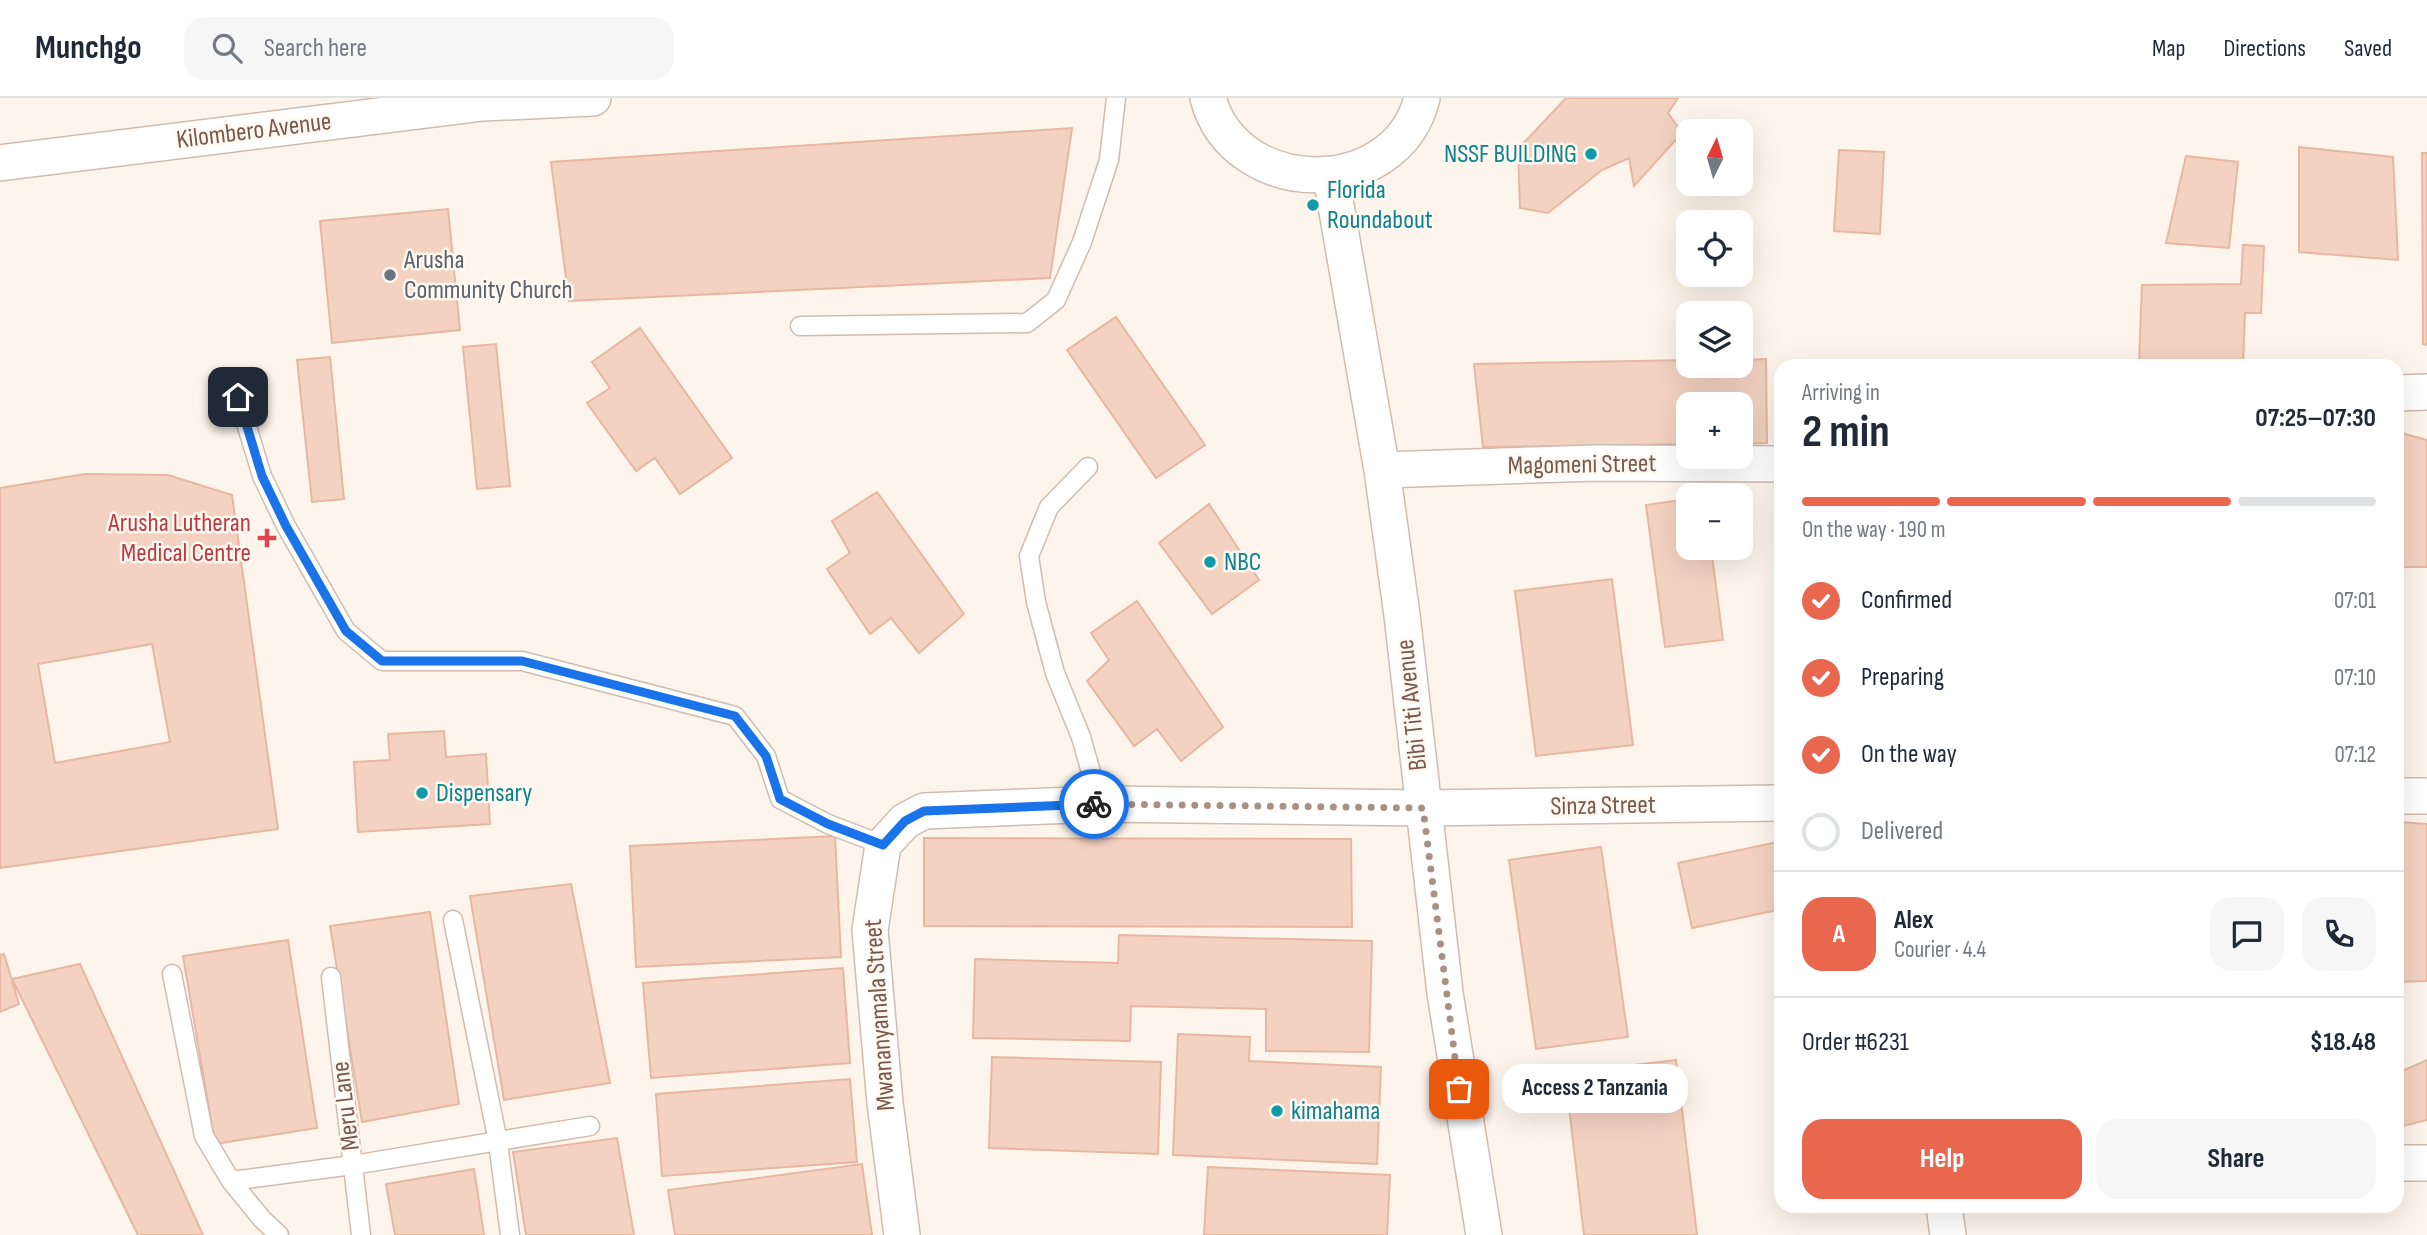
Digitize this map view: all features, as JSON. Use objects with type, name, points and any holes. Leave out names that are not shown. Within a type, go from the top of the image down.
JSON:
[{"type":"street","name":"Kilombero Avenue","points":[[0,163],[484,103],[593,98]]},
{"type":"street","points":[[1209,98],[1212,110],[1231,141],[1260,163],[1294,175],[1331,177],[1360,168],[1385,153],[1406,131],[1422,98]]},
{"type":"street","name":"Bibi Titi Avenue","points":[[1331,177],[1382,470],[1445,993],[1485,1235]]},
{"type":"street","points":[[2404,393],[2427,392]]},
{"type":"street","name":"Magomeni Street","points":[[1382,470],[1596,463],[1774,464]]},
{"type":"street","points":[[2404,796],[2427,796]]},
{"type":"street","name":"Sinza Street","points":[[1423,808],[1774,803]]},
{"type":"street","points":[[883,845],[905,821],[924,811],[1100,804],[1423,808]]},
{"type":"street","name":"Mwananyamala Street","points":[[883,845],[870,930],[885,1103],[902,1235]]},
{"type":"street","points":[[2404,1163],[2427,1163]]},
{"type":"street","points":[[1945,1213],[1948,1235]]},
{"type":"lane","points":[[800,326],[1027,323],[1056,300],[1082,242],[1109,160],[1116,98]]},
{"type":"lane","points":[[238,397],[262,476],[286,526],[346,631],[382,661],[522,661],[735,716],[766,756],[780,799],[828,824],[883,845]]},
{"type":"lane","points":[[1088,467],[1049,507],[1029,556],[1036,602],[1055,673],[1081,737],[1100,804]]},
{"type":"lane","points":[[453,920],[498,1142],[510,1235]]},
{"type":"lane","points":[[172,974],[204,1136],[232,1181],[261,1219],[279,1235]]},
{"type":"lane","name":"Meru Lane","points":[[331,977],[361,1235]]},
{"type":"lane","points":[[232,1181],[353,1165],[590,1126]]},
{"type":"building","name":"NSSF BUILDING","points":[[1566,98],[1678,98],[1668,113],[1676,124],[1676,140],[1634,186],[1629,158],[1602,170],[1548,213],[1520,208],[1518,149]]},
{"type":"building","points":[[1072,128],[1050,278],[569,301],[551,162]]},
{"type":"building","points":[[2299,147],[2393,157],[2398,260],[2299,252]]},
{"type":"building","points":[[1839,150],[1884,152],[1880,234],[1834,231]]},
{"type":"building","points":[[2422,153],[2427,153],[2427,345],[2423,344]]},
{"type":"building","points":[[2186,156],[2238,162],[2229,248],[2166,243]]},
{"type":"building","name":"Arusha Community Church","points":[[448,209],[460,330],[332,343],[320,221]]},
{"type":"building","points":[[2243,245],[2264,246],[2261,313],[2245,313],[2243,359],[2139,359],[2142,285],[2241,284]]},
{"type":"building","points":[[1116,317],[1205,445],[1156,478],[1067,350]]},
{"type":"building","points":[[640,328],[732,458],[680,494],[655,458],[636,471],[587,403],[610,388],[592,362]]},
{"type":"building","points":[[496,344],[510,486],[477,489],[463,347]]},
{"type":"building","points":[[330,357],[344,499],[312,502],[297,360]]},
{"type":"building","points":[[1766,359],[1767,443],[1753,444],[1753,392],[1676,392],[1676,444],[1483,447],[1474,364],[1676,360],[1676,378],[1753,378],[1753,360]]},
{"type":"building","points":[[2404,434],[2427,440],[2427,567],[2404,567]]},
{"type":"building","points":[[85,474],[168,475],[232,495],[278,829],[0,868],[0,488]],"holes":[[[152,644],[170,742],[55,763],[38,664]]]},
{"type":"building","points":[[877,492],[964,614],[919,653],[891,618],[870,634],[827,569],[850,553],[832,521]]},
{"type":"building","points":[[1676,501],[1676,560],[1713,560],[1723,640],[1665,647],[1646,505]]},
{"type":"building","name":"NBC","points":[[1209,504],[1259,580],[1212,614],[1159,543]]},
{"type":"building","points":[[1612,579],[1633,745],[1536,756],[1515,591]]},
{"type":"building","points":[[1137,601],[1223,727],[1181,761],[1157,729],[1134,746],[1087,681],[1109,660],[1091,633]]},
{"type":"building","name":"Dispensary","points":[[444,731],[446,757],[486,754],[490,824],[358,832],[354,762],[390,760],[388,734]]},
{"type":"building","points":[[2404,822],[2427,824],[2427,981],[2404,982]]},
{"type":"building","points":[[835,836],[841,957],[636,967],[630,846]]},
{"type":"building","points":[[924,838],[1351,839],[1352,927],[924,926]]},
{"type":"building","points":[[1774,843],[1774,911],[1692,928],[1678,863]]},
{"type":"building","points":[[1601,847],[1628,1037],[1536,1049],[1509,860]]},
{"type":"building","points":[[571,884],[610,1083],[504,1100],[470,896]]},
{"type":"building","points":[[430,912],[459,1104],[362,1122],[330,926]]},
{"type":"building","points":[[1119,935],[1372,941],[1369,1052],[1266,1051],[1266,1009],[1131,1006],[1130,1041],[973,1038],[975,959],[1118,963]]},
{"type":"building","points":[[288,940],[317,1128],[215,1144],[183,956]]},
{"type":"building","points":[[4,954],[19,1004],[0,1012],[0,955]]},
{"type":"building","points":[[80,964],[203,1235],[138,1235],[12,979]]},
{"type":"building","points":[[843,968],[850,1063],[651,1078],[643,983]]},
{"type":"building","name":"kimahama","points":[[1178,1034],[1250,1037],[1249,1061],[1381,1067],[1377,1164],[1173,1155]]},
{"type":"building","points":[[992,1057],[1161,1062],[1158,1154],[989,1148]]},
{"type":"building","points":[[1676,1060],[1697,1235],[1584,1235],[1565,1073]]},
{"type":"building","points":[[2427,1060],[2427,1120],[2404,1126],[2404,1070]]},
{"type":"building","points":[[850,1079],[857,1162],[662,1176],[656,1094]]},
{"type":"building","points":[[617,1138],[634,1235],[526,1235],[513,1152]]},
{"type":"building","points":[[862,1164],[872,1235],[675,1235],[668,1190]]},
{"type":"building","points":[[1208,1167],[1390,1175],[1387,1235],[1204,1235]]},
{"type":"building","points":[[474,1169],[484,1235],[395,1235],[386,1184]]},
{"type":"way so far","points":[[1094,804],[1423,808],[1459,1089]]},
{"type":"place","name":"NSSF BUILDING","points":[[1591,154]]},
{"type":"place","name":"Florida Roundabout","points":[[1313,205]]},
{"type":"place","name":"Arusha Community Church","points":[[390,275]]},
{"type":"place","name":"Arusha Lutheran Medical Centre","points":[[267,538]]},
{"type":"place","name":"NBC","points":[[1210,562]]},
{"type":"place","name":"Dispensary","points":[[422,793]]},
{"type":"place","name":"Access 2 Tanzania","points":[[1459,1089]]},
{"type":"place","name":"kimahama","points":[[1277,1111]]},
{"type":"route","points":[[238,397],[262,476],[286,526],[346,631],[382,661],[522,661],[735,716],[766,756],[780,799],[828,824],[883,845],[905,821],[924,811],[1094,804]]}]
